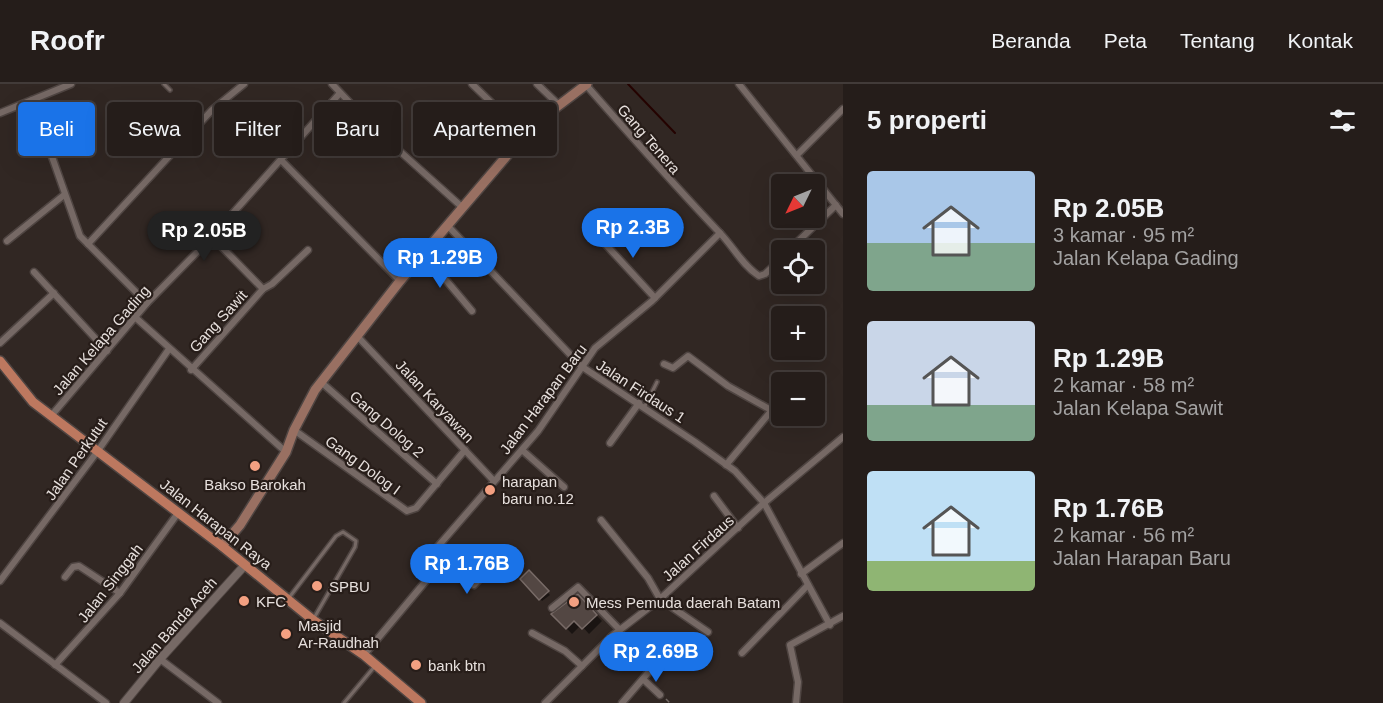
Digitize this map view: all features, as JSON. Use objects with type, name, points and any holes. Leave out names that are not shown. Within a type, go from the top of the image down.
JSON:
[{"type":"main road","points":[[559,105],[587,84]]},
{"type":"main road","points":[[222,546],[240,525],[286,452],[294,430],[321,382],[400,281],[507,156]]},
{"type":"main road","name":"Jalan Harapan Raya","points":[[0,361],[33,402],[222,546],[313,620],[364,655],[419,702]]},
{"type":"street","points":[[0,113],[71,84]]},
{"type":"street","points":[[88,244],[212,110],[244,84]]},
{"type":"street","points":[[332,84],[375,129],[462,207]]},
{"type":"street","points":[[472,84],[491,102]]},
{"type":"street","points":[[537,84],[559,105]]},
{"type":"street","name":"Gang Tenera","points":[[587,84],[687,201],[720,233],[751,270],[759,276],[771,268]]},
{"type":"street","points":[[739,84],[843,214]]},
{"type":"street","name":"Jalan Kelapa Gading","points":[[51,416],[147,303],[212,237],[340,93]]},
{"type":"street","points":[[32,100],[75,227],[88,244],[147,303]]},
{"type":"street","points":[[797,155],[843,109]]},
{"type":"street","points":[[281,160],[400,281]]},
{"type":"street","points":[[7,241],[64,195]]},
{"type":"street","points":[[799,240],[836,205]]},
{"type":"street","name":"Jalan Firdaus 1","points":[[448,226],[581,366],[642,404],[726,465],[764,503],[830,625]]},
{"type":"street","name":"Jalan Harapan Baru","points":[[364,655],[430,576],[434,551],[538,431],[595,348],[655,298],[720,233]]},
{"type":"street","points":[[596,234],[655,298]]},
{"type":"street","name":"Gang Sawit","points":[[212,237],[263,289]]},
{"type":"street","name":"Gang Sawit","points":[[191,369],[263,289],[272,284],[308,250]]},
{"type":"street","points":[[424,254],[472,311]]},
{"type":"street","points":[[34,272],[107,351]]},
{"type":"street","points":[[0,343],[54,293]]},
{"type":"street","points":[[136,318],[286,452]]},
{"type":"street","name":"Jalan Karyawan","points":[[358,337],[494,481]]},
{"type":"street","name":"Jalan Perkutut","points":[[0,581],[97,452],[169,349]]},
{"type":"street","points":[[664,364],[673,368],[688,356],[695,359],[729,386],[771,411],[726,465]]},
{"type":"street","name":"Gang Dolog 2","points":[[321,382],[437,484]]},
{"type":"street","points":[[610,443],[642,404]]},
{"type":"street","name":"Gang Dolog I","points":[[294,430],[407,512],[416,508],[465,450]]},
{"type":"street","name":"Jalan Firdaus","points":[[545,703],[620,629],[660,599],[764,503],[843,436]]},
{"type":"street","points":[[522,450],[564,487]]},
{"type":"street","points":[[714,496],[738,528]]},
{"type":"street","name":"Jalan Singgah","points":[[55,665],[120,593],[178,513]]},
{"type":"street","points":[[601,520],[648,578],[660,599],[708,632]]},
{"type":"street","points":[[801,574],[843,543]]},
{"type":"street","name":"Jalan Banda Aceh","points":[[124,703],[160,659],[245,565]]},
{"type":"street","points":[[432,565],[444,567],[474,585],[490,568]]},
{"type":"street","points":[[65,577],[73,567],[79,566],[120,593]]},
{"type":"street","points":[[742,653],[808,585]]},
{"type":"street","points":[[552,608],[578,587],[620,629]]},
{"type":"street","points":[[796,703],[798,682],[790,645],[843,616]]},
{"type":"street","points":[[0,622],[106,703]]},
{"type":"street","points":[[532,633],[565,651],[582,666]]},
{"type":"street","points":[[622,703],[672,645],[688,655]]},
{"type":"street","points":[[160,659],[218,703]]},
{"type":"street","points":[[643,680],[660,695]]},
{"type":"lane","points":[[165,84],[170,90]]},
{"type":"lane","points":[[642,404],[657,381]]},
{"type":"lane","points":[[288,600],[336,536],[343,532],[351,536],[356,541],[355,547],[313,620]]},
{"type":"lane","points":[[344,703],[376,665]]},
{"type":"building","points":[[529,570],[549,591],[539,600],[520,579]]},
{"type":"building","name":"Mess Pemuda daerah Batam","points":[[578,594],[597,615],[582,629],[574,621],[566,629],[551,614]]},
{"type":"waterway","points":[[628,84],[675,133]]},
{"type":"place","name":"Bakso Barokah","points":[[255,466]]},
{"type":"place","name":"harapan baru no.12","points":[[490,490]]},
{"type":"place","name":"SPBU","points":[[317,586]]},
{"type":"place","name":"KFC","points":[[244,601]]},
{"type":"place","name":"Mess Pemuda daerah Batam","points":[[574,602]]},
{"type":"place","name":"Masjid Ar-Raudhah","points":[[286,634]]},
{"type":"place","name":"bank btn","points":[[416,665]]}]
